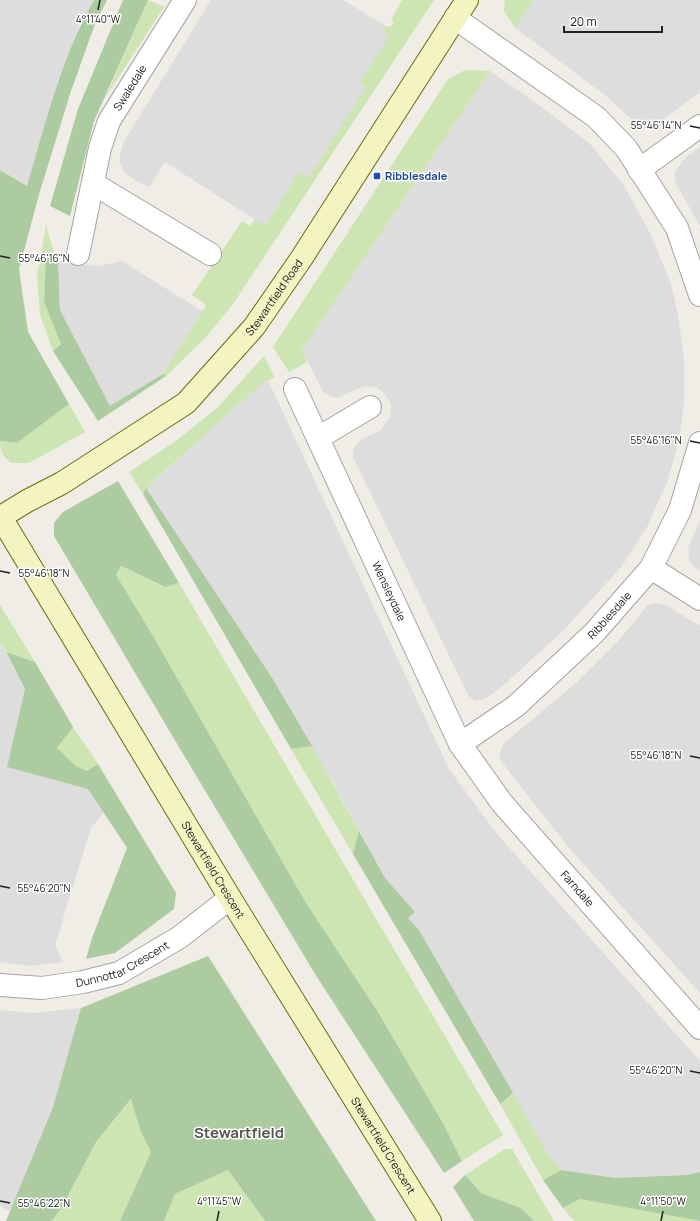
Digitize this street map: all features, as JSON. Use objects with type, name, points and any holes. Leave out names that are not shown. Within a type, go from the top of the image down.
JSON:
[{"type":"street","name":"Swaledale","points":[[78,254],[94,184],[100,148],[109,121],[185,0]]},
{"type":"street","points":[[461,9],[596,117],[626,148],[677,228],[700,295]]},
{"type":"street","name":"Stewartfield Road","points":[[0,517],[62,483],[186,402],[254,327],[301,259],[461,9]]},
{"type":"street","points":[[639,170],[700,126]]},
{"type":"street","points":[[94,184],[210,254]]},
{"type":"street","name":"Wensleydale","points":[[295,389],[460,744]]},
{"type":"street","points":[[318,438],[370,407]]},
{"type":"street","name":"Ribblesdale","points":[[460,744],[516,706],[594,633],[651,568],[680,510],[700,443]]},
{"type":"street","name":"Stewartfield Crescent","points":[[0,517],[230,898],[430,1221]]},
{"type":"street","points":[[651,568],[700,599]]},
{"type":"street","name":"Farndale","points":[[460,744],[502,803],[700,1028]]},
{"type":"street","name":"Dunnottar Crescent","points":[[0,985],[42,988],[83,982],[119,972],[180,937],[230,898]]},
{"type":"shaded area","points":[[0,0],[94,0],[80,25],[59,78],[27,186],[0,170]]},
{"type":"shaded area","points":[[211,0],[343,0],[386,26],[383,32],[389,36],[360,83],[366,87],[309,177],[300,171],[265,226],[165,162],[149,187],[138,182],[123,171],[119,161],[123,143]]},
{"type":"shaded area","points":[[533,0],[700,0],[700,92],[661,121],[649,128],[640,127],[606,96],[515,28]]},
{"type":"shaded area","points":[[490,71],[542,107],[590,144],[623,184],[650,233],[671,284],[678,314],[684,358],[684,403],[679,440],[668,480],[647,527],[622,566],[562,632],[498,690],[485,699],[475,701],[468,695],[353,457],[354,448],[361,440],[381,430],[390,417],[391,404],[384,393],[378,388],[365,386],[337,398],[329,396],[323,392],[302,350]]},
{"type":"shaded area","points":[[700,147],[700,226],[675,182],[675,171],[685,158]]},
{"type":"shaded area","points":[[122,261],[202,311],[163,374],[110,406],[60,310],[58,262],[99,266]]},
{"type":"shaded area","points":[[267,378],[449,769],[497,834],[700,1061],[700,1172],[686,1175],[616,1178],[561,1170],[546,1152],[419,930],[408,918],[415,912],[385,878],[337,790],[271,676],[146,488]]},
{"type":"shaded area","points":[[700,521],[700,571],[693,566],[689,559],[688,547]]},
{"type":"shaded area","points":[[655,603],[666,605],[700,626],[700,993],[568,847],[500,760],[500,752],[504,743],[577,682],[620,639],[648,605]]},
{"type":"shaded area","points":[[0,642],[25,689],[8,767],[89,789],[104,812],[91,828],[55,945],[63,962],[29,966],[0,962]]},
{"type":"shaded area","points":[[81,1008],[53,1107],[10,1212],[0,1206],[0,1010],[34,1013]]},
{"type":"green space","points":[[94,0],[107,0],[95,24],[71,91],[40,191],[19,269],[28,332],[69,404],[17,443],[0,441],[0,170],[27,186],[63,67],[82,22]]},
{"type":"green space","points":[[123,0],[148,0],[94,121],[70,216],[50,206],[78,109]]},
{"type":"green space","points":[[148,0],[164,7],[105,98],[111,85]]},
{"type":"green space","points":[[402,0],[434,0],[233,304],[206,337],[166,376],[163,374],[206,305],[192,295],[242,221],[250,226],[255,219],[265,226],[300,171],[309,177],[366,87],[360,83],[389,36],[383,32],[386,26],[390,27],[394,22],[391,20]]},
{"type":"green space","points":[[505,0],[533,0],[515,28],[504,11]]},
{"type":"green space","points":[[465,70],[490,71],[302,350],[307,362],[289,372],[273,347],[448,79]]},
{"type":"green space","points":[[46,225],[54,254],[46,253],[44,302],[61,344],[53,351],[40,315],[37,278]]},
{"type":"green space","points":[[46,253],[54,254],[58,262],[60,310],[110,406],[163,374],[166,376],[98,421],[53,351],[61,344],[44,302]]},
{"type":"green space","points":[[264,356],[275,377],[268,381],[267,379],[151,483],[143,494],[129,472],[177,440],[217,408]]},
{"type":"green space","points":[[69,404],[85,432],[29,463],[11,463],[4,456],[1,451],[0,441],[17,443]]},
{"type":"green space","points":[[118,481],[179,583],[165,587],[121,566],[116,575],[149,629],[306,903],[378,1012],[444,1125],[462,1161],[444,1173],[315,974],[54,536],[54,523],[63,512]]},
{"type":"green space","points":[[146,488],[271,676],[312,746],[291,749],[143,494]]},
{"type":"green space","points":[[120,566],[164,587],[179,583],[503,1135],[462,1161],[444,1125],[378,1012],[306,903],[149,629],[116,575]]},
{"type":"green space","points":[[0,605],[35,662],[6,652],[0,642]]},
{"type":"green space","points":[[6,652],[35,662],[73,727],[57,748],[76,766],[87,771],[98,764],[176,893],[174,909],[115,953],[86,959],[92,938],[127,848],[88,789],[7,767],[25,689]]},
{"type":"green space","points":[[73,727],[98,764],[87,771],[76,766],[57,748]]},
{"type":"green space","points":[[312,746],[359,831],[353,854],[291,749]]},
{"type":"green space","points":[[359,831],[385,878],[415,912],[408,918],[419,930],[513,1093],[500,1104],[353,854]]},
{"type":"green space","points":[[208,956],[376,1221],[265,1221],[228,1170],[175,1194],[164,1221],[120,1221],[151,1152],[141,1132],[131,1099],[96,1142],[61,1209],[51,1221],[6,1221],[53,1107],[81,1008]]},
{"type":"green space","points":[[513,1093],[546,1152],[561,1170],[543,1180],[500,1104]]},
{"type":"green space","points":[[132,1099],[141,1132],[151,1152],[120,1221],[51,1221],[61,1209],[96,1142]]},
{"type":"green space","points":[[505,1149],[512,1149],[554,1221],[534,1221],[521,1208],[481,1193],[465,1175]]},
{"type":"green space","points":[[228,1170],[265,1221],[164,1221],[175,1194]]},
{"type":"green space","points":[[561,1170],[616,1178],[686,1175],[700,1172],[700,1221],[580,1199],[563,1208],[543,1180]]},
{"type":"green space","points":[[465,1175],[481,1193],[521,1208],[534,1221],[474,1221],[453,1187]]},
{"type":"green space","points":[[580,1199],[700,1221],[574,1221],[563,1208]]},
{"type":"place","name":"Ribblesdale","points":[[377,176]]},
{"type":"district","name":"Stewartfield","points":[[239,1133]]}]
